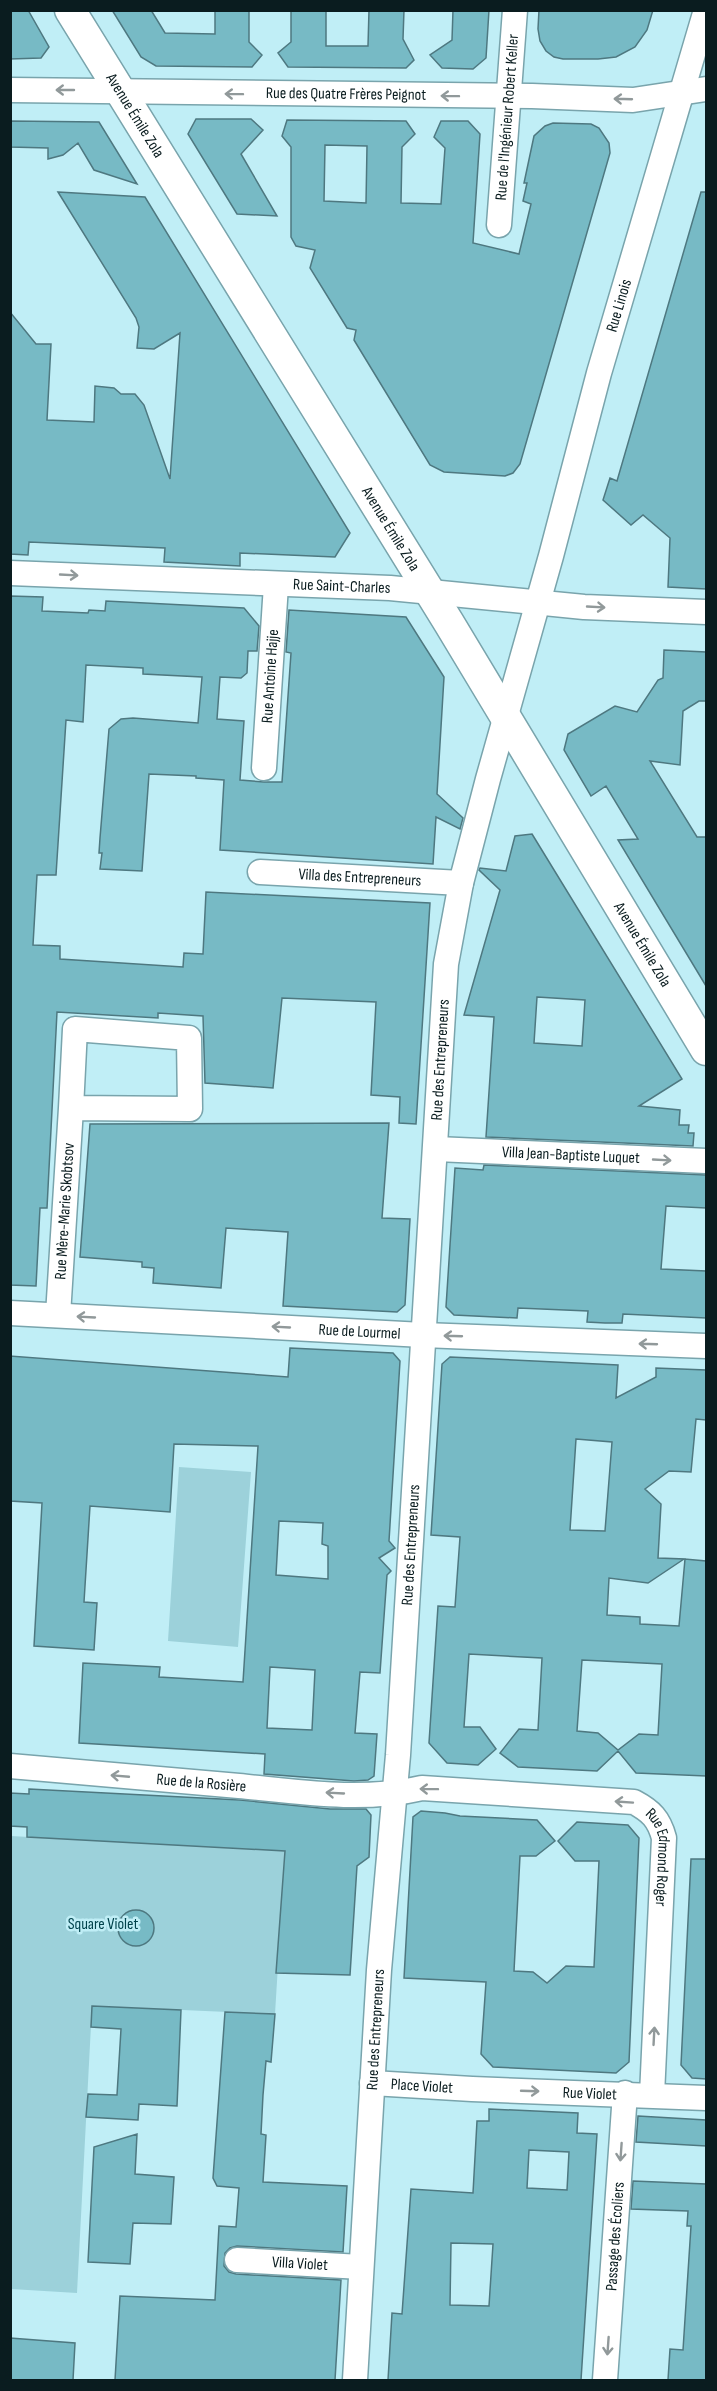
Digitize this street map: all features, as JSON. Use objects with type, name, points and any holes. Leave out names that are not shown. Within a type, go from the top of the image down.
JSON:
[{"type":"main road","name":"Avenue Émile Zola","points":[[70,10],[506,717],[706,1050]]},
{"type":"street","name":"Rue de l'Ingénieur Robert Keller","points":[[499,225],[515,10]]},
{"type":"street","name":"Rue Linois","points":[[506,717],[599,373],[706,10]]},
{"type":"street","name":"Rue des Quatre Frères Peignot","points":[[10,90],[508,96],[633,100],[706,89]]},
{"type":"street","name":"Rue Saint-Charles","points":[[10,573],[390,588],[537,603],[706,612]]},
{"type":"street","name":"Rue Antoine Hajje","points":[[264,768],[276,585]]},
{"type":"street","name":"Rue des Entrepreneurs","points":[[354,2380],[385,1888],[398,1755],[446,964],[461,883],[506,717]]},
{"type":"street","name":"Villa des Entrepreneurs","points":[[260,872],[461,883]]},
{"type":"street","name":"Rue Mère-Marie Skobtsov","points":[[58,1315],[75,1029],[189,1038],[190,1109],[71,1108]]},
{"type":"street","name":"Villa Jean-Baptiste Luquet","points":[[436,1149],[706,1161]]},
{"type":"street","name":"Rue de Lourmel","points":[[10,1313],[423,1335],[706,1346]]},
{"type":"street","name":"Rue de la Rosière","points":[[10,1766],[296,1791],[393,1795]]},
{"type":"street","name":"Rue Edmond Roger","points":[[393,1795],[422,1788],[634,1802],[655,1815],[664,1838],[652,2095]]},
{"type":"street","name":"Place Violet","points":[[372,2083],[472,2089]]},
{"type":"street","name":"Rue Violet","points":[[472,2089],[706,2098]]},
{"type":"street","name":"Passage des Écoliers","points":[[605,2380],[625,2094]]},
{"type":"street","name":"Villa Violet","points":[[237,2260],[361,2267]]},
{"type":"green space","points":[[179,1467],[251,1472],[238,1647],[168,1641]]},
{"type":"green space","name":"Square Violet","points":[[11,1836],[285,1851],[275,2014],[92,2006],[77,2293],[11,2289]]},
{"type":"building","points":[[10,10],[28,10],[49,47],[41,58],[10,59]]},
{"type":"building","points":[[112,10],[151,10],[165,33],[215,34],[215,10],[249,10],[249,42],[262,55],[252,67],[156,66],[141,57]]},
{"type":"building","points":[[291,10],[326,10],[326,46],[368,46],[369,10],[404,10],[403,39],[414,60],[406,68],[288,67],[278,53],[291,42]]},
{"type":"building","points":[[453,10],[489,10],[486,58],[473,69],[442,68],[430,55],[452,40]]},
{"type":"building","points":[[539,10],[653,10],[647,30],[635,47],[616,57],[563,59],[554,57],[546,51],[540,41]]},
{"type":"building","points":[[196,119],[251,119],[263,130],[241,154],[277,216],[237,214],[188,134]]},
{"type":"building","points":[[287,120],[406,121],[415,134],[402,147],[401,203],[441,204],[445,148],[434,137],[441,121],[468,121],[480,134],[473,243],[519,254],[531,204],[523,201],[527,183],[524,183],[534,136],[545,126],[553,123],[591,124],[599,128],[609,143],[610,153],[520,464],[513,473],[505,476],[444,472],[430,465],[354,340],[356,330],[347,328],[310,268],[315,250],[296,246],[291,237],[291,147],[282,136]],"holes":[[[325,145],[367,146],[366,203],[324,201]]]},
{"type":"building","points":[[10,121],[99,122],[137,184],[94,170],[78,143],[63,155],[48,159],[48,148],[10,147]]},
{"type":"building","points":[[58,192],[145,197],[350,533],[335,557],[240,553],[240,566],[164,562],[165,548],[29,542],[28,555],[10,554],[10,312],[36,344],[51,344],[47,420],[94,422],[95,386],[114,388],[121,394],[135,394],[144,405],[170,479],[180,333],[154,349],[137,348],[139,327],[136,318]]},
{"type":"building","points":[[701,192],[706,192],[706,589],[668,587],[670,538],[643,515],[631,525],[603,500],[610,478],[617,481]]},
{"type":"building","points":[[10,596],[43,597],[42,611],[88,613],[89,610],[105,611],[106,601],[244,608],[259,626],[257,651],[248,651],[247,673],[241,678],[220,677],[217,719],[244,721],[240,780],[264,782],[282,782],[291,653],[286,652],[289,610],[406,617],[444,677],[437,794],[463,818],[460,829],[436,817],[433,864],[220,850],[224,780],[149,774],[142,871],[100,869],[102,853],[99,853],[109,729],[121,719],[133,718],[198,723],[202,677],[143,674],[143,668],[86,665],[83,722],[66,720],[56,875],[37,875],[33,945],[60,946],[60,959],[183,967],[184,953],[203,954],[206,892],[430,903],[416,1124],[399,1123],[400,1097],[371,1095],[376,1002],[282,998],[273,1088],[205,1083],[203,1016],[158,1013],[158,1018],[57,1012],[47,1208],[40,1208],[36,1286],[10,1285]]},
{"type":"building","points":[[664,650],[706,652],[706,701],[699,701],[683,711],[680,765],[650,761],[697,837],[706,837],[706,986],[618,840],[638,839],[606,786],[591,796],[564,750],[568,734],[615,706],[637,712],[658,680],[663,678]]},
{"type":"building","points":[[532,834],[682,1079],[639,1106],[680,1110],[679,1125],[689,1125],[688,1133],[694,1133],[693,1146],[486,1137],[494,1017],[464,1015],[500,890],[479,870],[480,868],[506,871],[515,836]],"holes":[[[537,997],[585,1000],[582,1046],[534,1043]]]},
{"type":"building","points":[[389,1123],[382,1218],[410,1219],[405,1305],[397,1312],[283,1306],[288,1232],[226,1228],[221,1288],[153,1283],[154,1268],[142,1267],[142,1262],[80,1257],[90,1124]]},
{"type":"building","points":[[484,1165],[706,1175],[706,1208],[666,1206],[661,1269],[706,1271],[706,1318],[623,1314],[622,1323],[605,1323],[587,1322],[588,1311],[518,1308],[517,1318],[454,1315],[446,1307],[455,1168],[483,1170]]},
{"type":"building","points":[[290,1348],[393,1353],[400,1361],[389,1541],[395,1548],[379,1558],[391,1571],[387,1575],[380,1673],[360,1672],[355,1733],[377,1734],[374,1776],[368,1780],[354,1781],[264,1774],[265,1754],[79,1743],[83,1663],[160,1667],[159,1677],[243,1682],[258,1446],[174,1444],[170,1512],[90,1506],[84,1602],[97,1603],[94,1650],[34,1646],[42,1503],[10,1501],[10,1356],[288,1377]],"holes":[[[279,1521],[323,1523],[322,1544],[328,1546],[328,1579],[276,1575]],[[270,1667],[315,1670],[312,1730],[267,1728]]]},
{"type":"building","points":[[450,1357],[618,1365],[616,1398],[656,1377],[656,1368],[706,1370],[706,1420],[696,1419],[691,1472],[669,1471],[645,1489],[661,1504],[658,1558],[684,1559],[648,1583],[609,1578],[607,1615],[640,1617],[640,1624],[679,1626],[685,1559],[706,1561],[706,1776],[636,1773],[618,1751],[597,1771],[518,1767],[500,1753],[519,1729],[538,1730],[542,1658],[469,1654],[464,1727],[480,1727],[496,1749],[478,1765],[447,1763],[429,1743],[438,1606],[455,1607],[460,1537],[431,1535],[442,1364]],"holes":[[[576,1439],[612,1442],[605,1531],[570,1530]],[[582,1660],[662,1664],[658,1735],[639,1734],[618,1750],[598,1733],[577,1731]]]},
{"type":"building","points":[[29,1789],[240,1800],[330,1809],[366,1809],[371,1815],[369,1857],[357,1866],[350,1975],[276,1973],[285,1851],[27,1837],[27,1827],[10,1826],[10,1793],[29,1794]]},
{"type":"building","points":[[421,1811],[460,1816],[537,1820],[555,1841],[536,1856],[520,1856],[514,1971],[533,1972],[547,1983],[566,1966],[594,1967],[599,1861],[575,1861],[558,1841],[577,1822],[628,1825],[639,1838],[629,2062],[616,2073],[493,2067],[481,2054],[486,1982],[404,1978],[413,1817]]},
{"type":"building","points":[[691,1859],[706,1859],[706,2079],[692,2078],[681,2065]]},
{"type":"building","points":[[136,1910],[148,1916],[154,1928],[148,1940],[136,1946],[124,1940],[118,1928],[124,1916]]},
{"type":"building","points":[[92,2006],[181,2010],[177,2106],[139,2104],[138,2120],[86,2117],[88,2094],[117,2095],[121,2029],[91,2027]]},
{"type":"building","points":[[225,2012],[275,2014],[271,2062],[266,2061],[263,2095],[261,2134],[266,2135],[263,2182],[347,2186],[343,2252],[237,2246],[225,2253],[224,2266],[229,2272],[236,2274],[341,2280],[335,2380],[115,2380],[120,2296],[215,2300],[219,2226],[236,2227],[239,2188],[217,2186],[213,2178]]},
{"type":"building","points":[[489,2109],[578,2113],[577,2133],[597,2134],[581,2380],[388,2380],[392,2313],[402,2314],[411,2189],[473,2193],[477,2121],[489,2121]],"holes":[[[529,2150],[569,2152],[567,2190],[527,2188]],[[451,2243],[493,2244],[489,2306],[450,2305]]]},
{"type":"building","points":[[638,2116],[706,2120],[706,2146],[636,2142]]},
{"type":"building","points":[[137,2134],[135,2174],[174,2177],[171,2224],[133,2223],[130,2264],[88,2262],[94,2147]]},
{"type":"building","points":[[633,2181],[706,2184],[706,2380],[668,2380],[670,2349],[683,2350],[691,2226],[687,2226],[688,2211],[631,2209]]},
{"type":"building","points":[[10,2338],[75,2343],[73,2380],[10,2380]]}]
